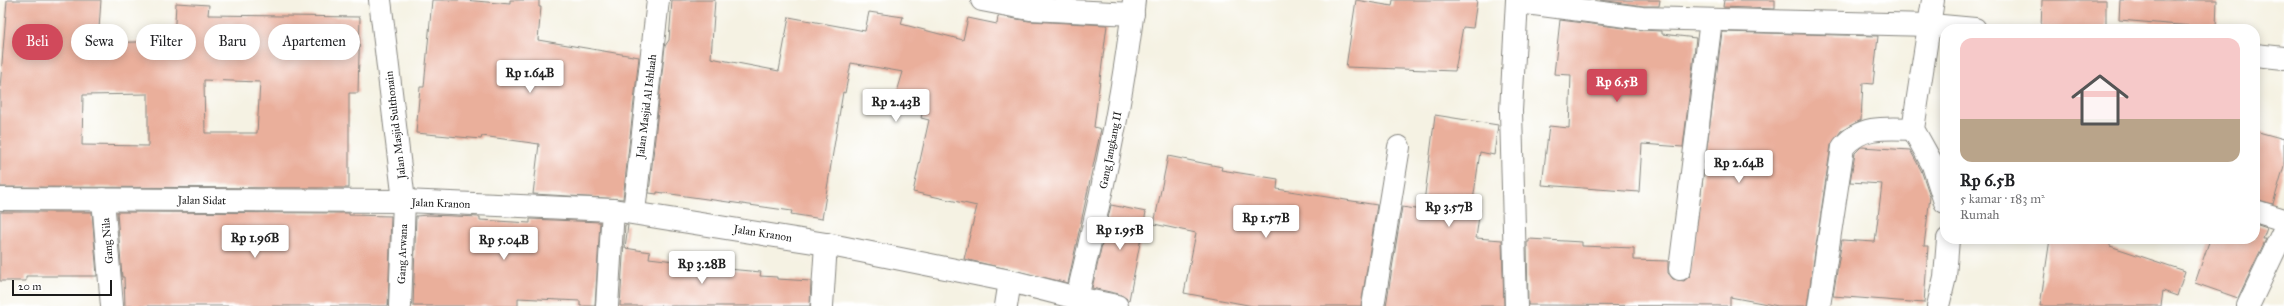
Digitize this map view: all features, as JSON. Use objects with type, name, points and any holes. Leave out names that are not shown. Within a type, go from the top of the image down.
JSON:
[{"type":"street","name":"Jalan Masjid Sulthonain","points":[[380,0],[404,202]]},
{"type":"street","name":"Jalan Masjid Al Ishlaah","points":[[607,306],[658,0]]},
{"type":"street","points":[[982,0],[1030,9],[1134,7]]},
{"type":"street","points":[[1933,0],[1931,25],[1913,129],[1932,165],[1940,188]]},
{"type":"street","points":[[1516,306],[1511,111],[1517,1],[1630,17],[1940,26]]},
{"type":"street","name":"Gang Jangkang II","points":[[1077,298],[1108,164],[1130,47],[1134,7]]},
{"type":"street","points":[[1680,269],[1711,20]]},
{"type":"street","points":[[2260,56],[2284,58]]},
{"type":"street","points":[[1819,306],[1843,147],[1859,132],[1872,129],[1913,129]]},
{"type":"street","points":[[1373,306],[1400,147]]},
{"type":"street","name":"Jalan Sidat","points":[[0,199],[404,202]]},
{"type":"street","name":"Gang Nila","points":[[103,199],[112,306]]},
{"type":"street","name":"Jalan Kranon","points":[[404,202],[623,211],[826,244],[1010,281],[1077,298],[1117,306]]},
{"type":"street","name":"Gang Arwana","points":[[400,306],[404,202]]},
{"type":"street","points":[[2260,213],[2284,220]]},
{"type":"street","points":[[2248,306],[2284,230]]},
{"type":"street","points":[[822,306],[826,244]]},
{"type":"street","points":[[1938,306],[1945,277],[1948,244]]},
{"type":"street","points":[[1006,306],[1010,281]]},
{"type":"building","points":[[7,0],[101,0],[99,24],[71,24],[71,60],[128,60],[128,42],[136,42],[136,60],[196,60],[196,24],[175,24],[176,3],[209,5],[208,15],[360,17],[360,24],[268,24],[268,60],[359,60],[358,93],[349,93],[349,188],[0,187],[0,88]],"holes":[[[204,80],[260,82],[257,133],[205,133]],[[148,94],[148,146],[82,145],[83,95]]]},
{"type":"building","points":[[432,0],[464,0],[510,4],[510,0],[539,0],[539,7],[541,7],[538,40],[639,57],[623,199],[533,194],[539,144],[482,136],[481,139],[416,133],[420,87],[424,87]]},
{"type":"building","points":[[672,0],[715,0],[711,58],[779,71],[789,17],[865,31],[869,12],[903,17],[901,24],[963,40],[968,18],[997,24],[998,16],[1029,21],[1107,25],[1094,127],[1101,129],[1068,283],[964,259],[977,206],[913,192],[929,120],[921,118],[926,100],[897,92],[903,72],[851,63],[845,93],[843,92],[822,219],[791,214],[792,211],[657,192],[657,194],[649,193],[665,46],[669,40]]},
{"type":"building","points":[[1356,0],[1392,6],[1393,0],[1477,0],[1473,28],[1463,27],[1455,71],[1346,67]]},
{"type":"building","points":[[1600,0],[1660,0],[1659,6],[1643,6]]},
{"type":"building","points":[[1724,0],[1775,0],[1775,9],[1723,7]]},
{"type":"building","points":[[2042,0],[2106,0],[2106,24],[2041,24]]},
{"type":"building","points":[[2120,0],[2217,0],[2216,24],[2168,24],[2119,20]]},
{"type":"building","points":[[1560,20],[1640,30],[1662,31],[1662,34],[1696,38],[1683,147],[1642,144],[1639,192],[1542,185],[1549,126],[1569,128],[1571,75],[1554,74]]},
{"type":"building","points":[[1722,32],[1878,36],[1873,84],[1863,83],[1861,120],[1841,131],[1831,145],[1807,306],[1778,306],[1730,297],[1730,306],[1528,305],[1527,242],[1529,242],[1529,239],[1582,242],[1582,246],[1634,248],[1634,260],[1668,261],[1668,273],[1673,279],[1684,281],[1690,276]]},
{"type":"building","points":[[1435,115],[1498,125],[1494,155],[1480,152],[1472,208],[1480,209],[1476,238],[1502,240],[1504,306],[1386,306],[1402,207],[1423,210]]},
{"type":"building","points":[[2260,132],[2284,139],[2284,166],[2273,204],[2260,200]]},
{"type":"building","points":[[1861,147],[1910,150],[1921,170],[1930,196],[1924,246],[1928,246],[1924,303],[1833,296],[1842,240],[1875,242],[1882,184],[1850,182],[1855,153]]},
{"type":"building","points":[[1168,156],[1222,167],[1221,170],[1278,179],[1277,189],[1377,205],[1361,306],[1253,306],[1184,293],[1196,233],[1154,224]]},
{"type":"building","points":[[1111,205],[1146,212],[1129,300],[1119,294],[1092,288]]},
{"type":"building","points":[[0,212],[92,212],[97,276],[26,276],[26,281],[0,281]]},
{"type":"building","points":[[117,212],[349,213],[349,215],[391,216],[388,306],[125,306],[124,277],[122,277]]},
{"type":"building","points":[[416,216],[480,217],[480,220],[530,223],[530,219],[600,222],[595,306],[580,306],[580,301],[518,298],[518,306],[413,306]]},
{"type":"building","points":[[625,225],[628,225],[625,248],[650,252],[649,258],[717,266],[717,268],[761,272],[760,276],[777,277],[777,279],[811,281],[810,306],[620,306]]},
{"type":"building","points":[[2260,226],[2267,228],[2263,239],[2266,239],[2238,298],[2195,283],[2208,244],[2260,244]]},
{"type":"building","points":[[2049,244],[2110,244],[2110,246],[2185,271],[2177,296],[2163,291],[2161,306],[2040,306]]}]
